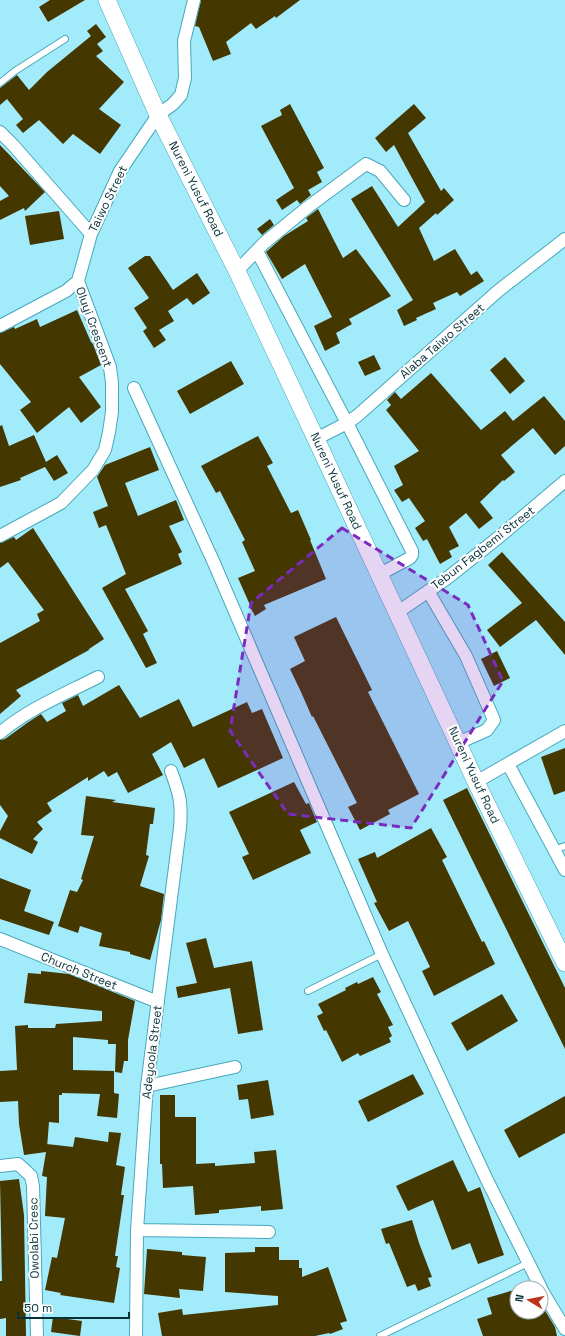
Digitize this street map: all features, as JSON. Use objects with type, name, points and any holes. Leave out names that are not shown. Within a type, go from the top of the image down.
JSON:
[{"type":"street","name":"Nureni Yusuf Road","points":[[107,0],[158,115],[237,271],[398,612],[476,782],[565,962]]},
{"type":"street","name":"Taiwo Street","points":[[78,281],[91,234],[120,171],[158,115],[173,104],[181,95],[185,78],[184,41],[194,0]]},
{"type":"street","points":[[0,132],[91,234]]},
{"type":"street","points":[[237,271],[264,243],[308,207],[366,164],[380,171],[404,200]]},
{"type":"street","name":"Alaba Taiwo Street","points":[[316,439],[347,423],[498,291],[565,239]]},
{"type":"street","points":[[257,251],[412,551],[410,558],[380,574]]},
{"type":"street","points":[[0,326],[66,291],[78,281]]},
{"type":"street","name":"Oluyi Crescent","points":[[0,536],[61,503],[93,470],[104,450],[110,432],[112,383],[110,367],[78,281]]},
{"type":"street","points":[[134,388],[214,563],[382,954],[482,1171],[537,1280]]},
{"type":"street","name":"Tebun Fagbemi Street","points":[[398,612],[500,537],[565,481]]},
{"type":"street","points":[[428,591],[466,656],[494,720],[486,730],[458,743]]},
{"type":"street","points":[[0,733],[9,725],[44,704],[98,677]]},
{"type":"street","points":[[476,782],[565,731]]},
{"type":"street","points":[[508,764],[560,848],[565,870]]},
{"type":"street","name":"Adeyoola Street","points":[[136,1336],[137,1230],[147,1086],[181,821],[179,793],[171,771]]},
{"type":"street","name":"Church Street","points":[[0,940],[158,1002]]},
{"type":"street","points":[[147,1086],[234,1067]]},
{"type":"street","name":"Owolabi Cresc","points":[[0,1166],[18,1164],[31,1176],[33,1186],[37,1336]]},
{"type":"street","points":[[137,1230],[269,1232]]},
{"type":"street","points":[[549,1301],[565,1328]]},
{"type":"lane","points":[[0,83],[65,39]]},
{"type":"lane","points":[[308,991],[382,954]]},
{"type":"lane","points":[[380,1336],[528,1263]]},
{"type":"highlighted area","points":[[342,528],[468,605],[503,681],[411,828],[288,814],[230,731],[251,603]]},
{"type":"building","points":[[50,0],[85,0],[48,22],[39,7]]},
{"type":"building","points":[[201,0],[300,0],[276,18],[275,16],[256,29],[251,23],[226,42],[231,54],[213,61],[199,27],[195,26]]},
{"type":"building","points":[[96,24],[106,37],[97,44],[103,51],[96,56],[124,82],[99,109],[121,125],[100,154],[73,134],[63,144],[39,120],[23,133],[16,125],[23,119],[7,99],[0,105],[0,88],[17,75],[29,90],[47,72],[91,36],[87,31]]},
{"type":"building","points":[[290,104],[324,168],[317,172],[322,182],[308,190],[311,195],[300,204],[297,200],[282,210],[276,200],[294,188],[261,126],[282,115],[280,110]]},
{"type":"building","points":[[414,104],[426,118],[408,133],[441,191],[444,188],[454,200],[419,228],[434,261],[455,249],[471,275],[477,271],[484,281],[460,296],[457,292],[433,303],[436,309],[416,318],[417,320],[404,326],[397,310],[413,300],[351,199],[372,186],[398,227],[425,202],[394,145],[386,152],[375,138]]},
{"type":"building","points":[[0,145],[45,192],[25,211],[24,208],[0,220],[0,201],[9,196],[0,186]]},
{"type":"building","points":[[318,209],[343,258],[356,249],[391,296],[349,319],[352,324],[336,333],[340,343],[325,351],[314,326],[332,317],[305,264],[282,279],[266,252],[284,236],[308,221],[306,218]]},
{"type":"building","points":[[59,211],[64,239],[30,245],[25,216]]},
{"type":"building","points":[[270,219],[274,225],[262,235],[257,229]]},
{"type":"building","points":[[145,256],[150,256],[173,290],[197,273],[210,293],[193,305],[187,298],[168,311],[174,321],[159,330],[166,340],[154,348],[143,331],[147,328],[134,308],[149,298],[128,268]]},
{"type":"building","points":[[77,310],[101,365],[79,377],[101,407],[81,423],[69,407],[37,433],[20,410],[31,402],[0,364],[0,333],[14,327],[15,329],[37,319],[40,327]]},
{"type":"building","points":[[374,355],[381,369],[365,376],[358,362]]},
{"type":"building","points":[[505,357],[525,381],[510,394],[490,370]]},
{"type":"building","points":[[231,361],[244,384],[190,414],[177,391]]},
{"type":"building","points":[[431,373],[481,430],[505,411],[513,421],[544,396],[565,421],[565,446],[555,455],[533,428],[501,455],[515,472],[504,481],[503,480],[480,502],[493,518],[479,529],[466,513],[449,527],[459,546],[449,551],[452,557],[440,564],[427,539],[423,541],[415,528],[425,521],[409,498],[402,502],[394,490],[403,485],[394,466],[419,451],[386,410],[391,405],[387,400],[395,392],[401,399]]},
{"type":"building","points":[[2,425],[9,446],[34,435],[46,462],[57,455],[68,473],[54,481],[45,467],[20,478],[21,480],[0,487],[0,426]]},
{"type":"building","points":[[258,436],[273,463],[267,466],[291,513],[298,510],[326,579],[264,605],[266,609],[255,616],[238,578],[255,571],[242,542],[245,540],[220,491],[216,493],[201,466]]},
{"type":"building","points":[[150,447],[159,470],[125,483],[138,516],[176,500],[184,520],[169,526],[182,552],[178,554],[182,564],[125,589],[148,631],[143,634],[157,663],[146,668],[102,588],[126,574],[106,525],[99,528],[93,512],[108,506],[97,477],[105,465]]},
{"type":"building","points":[[33,528],[104,639],[89,650],[16,690],[21,696],[0,714],[0,643],[40,621],[37,614],[44,610],[8,562],[0,568],[0,543],[14,537],[16,540]]},
{"type":"building","points":[[502,552],[565,622],[565,655],[536,620],[500,647],[487,630],[522,603],[488,565]]},
{"type":"building","points":[[336,617],[372,690],[368,692],[419,794],[388,810],[390,814],[360,830],[348,807],[357,803],[313,716],[312,717],[290,669],[305,661],[294,637]]},
{"type":"building","points":[[497,651],[510,678],[494,686],[481,659]]},
{"type":"building","points":[[119,685],[140,718],[179,699],[193,727],[247,702],[252,713],[262,709],[283,758],[218,788],[204,758],[184,768],[171,742],[152,754],[163,775],[128,793],[117,772],[108,777],[104,771],[88,781],[88,777],[47,803],[52,811],[37,822],[43,829],[33,839],[38,842],[32,854],[0,838],[0,831],[8,816],[0,805],[0,740],[5,739],[41,714],[47,722],[66,711],[62,703],[78,695],[83,706]]},
{"type":"building","points":[[565,748],[565,791],[554,795],[541,757]]},
{"type":"building","points":[[294,782],[306,804],[309,803],[317,822],[300,830],[311,853],[253,880],[242,857],[249,854],[229,812]]},
{"type":"building","points":[[467,788],[565,988],[565,1049],[443,800]]},
{"type":"building","points":[[86,796],[116,800],[112,802],[155,808],[153,824],[150,824],[146,855],[149,856],[140,886],[164,894],[161,920],[150,960],[130,954],[130,952],[99,946],[102,933],[80,926],[78,933],[58,926],[70,890],[77,892],[83,880],[81,879],[94,836],[81,835]]},
{"type":"building","points":[[431,828],[447,857],[442,860],[482,942],[484,941],[495,964],[434,996],[422,971],[430,967],[408,921],[389,931],[374,903],[377,902],[358,859],[375,852],[377,858]]},
{"type":"building","points":[[0,878],[31,890],[24,911],[54,922],[49,935],[0,919]]},
{"type":"building","points":[[206,938],[214,968],[252,961],[263,1030],[238,1034],[230,988],[178,998],[176,987],[197,983],[186,943]]},
{"type":"building","points":[[41,971],[69,974],[135,1001],[128,1040],[128,1061],[124,1061],[122,1073],[115,1072],[116,1044],[108,1044],[108,1040],[73,1037],[73,1070],[114,1071],[114,1093],[119,1094],[117,1118],[97,1116],[100,1094],[62,1093],[62,1095],[59,1095],[59,1123],[49,1122],[47,1144],[73,1147],[75,1137],[108,1142],[109,1132],[121,1133],[116,1165],[125,1167],[121,1195],[124,1195],[115,1256],[118,1256],[116,1267],[120,1268],[114,1303],[60,1295],[61,1293],[45,1290],[52,1257],[57,1258],[65,1218],[45,1216],[47,1177],[42,1176],[46,1152],[24,1155],[19,1124],[18,1101],[0,1102],[0,1071],[17,1070],[15,1026],[28,1025],[28,1028],[55,1028],[56,1024],[102,1021],[102,1011],[24,1003],[28,973],[41,974]]},
{"type":"building","points":[[373,977],[381,992],[377,994],[393,1025],[388,1027],[392,1036],[389,1038],[391,1042],[360,1056],[358,1053],[342,1062],[326,1030],[324,1031],[317,1016],[323,1013],[318,1004],[346,990],[345,988],[357,982],[358,984]]},
{"type":"building","points":[[502,994],[518,1021],[467,1051],[451,1023]]},
{"type":"building","points":[[413,1074],[424,1094],[368,1122],[358,1101]]},
{"type":"building","points":[[268,1080],[274,1115],[251,1119],[248,1099],[239,1100],[237,1085]]},
{"type":"building","points":[[160,1095],[175,1095],[175,1117],[196,1117],[196,1164],[215,1163],[215,1166],[255,1163],[254,1152],[276,1150],[283,1209],[261,1211],[261,1206],[219,1210],[219,1213],[195,1215],[193,1186],[163,1188],[162,1164],[160,1164]]},
{"type":"building","points":[[565,1096],[565,1133],[519,1158],[504,1130]]},
{"type":"building","points":[[453,1160],[468,1192],[480,1187],[504,1255],[478,1264],[470,1243],[452,1250],[433,1200],[408,1211],[396,1186]]},
{"type":"building","points":[[19,1179],[24,1215],[26,1336],[6,1336],[6,1318],[0,1319],[0,1281],[2,1281],[0,1181]]},
{"type":"building","points":[[412,1220],[432,1277],[428,1278],[431,1286],[418,1291],[415,1284],[407,1287],[389,1243],[386,1244],[381,1229]]},
{"type":"building","points":[[255,1247],[279,1247],[279,1260],[299,1260],[299,1268],[302,1268],[302,1277],[328,1267],[347,1321],[340,1323],[343,1329],[330,1334],[315,1336],[162,1336],[158,1313],[182,1309],[183,1315],[278,1305],[278,1296],[225,1292],[225,1253],[255,1252]]},
{"type":"building","points":[[147,1249],[182,1252],[182,1255],[206,1257],[203,1291],[179,1289],[180,1298],[144,1294]]},
{"type":"building","points":[[509,1291],[509,1320],[549,1320],[549,1317],[555,1327],[557,1336],[483,1336],[477,1319],[492,1314],[487,1298]]},
{"type":"building","points":[[53,1317],[82,1321],[80,1336],[51,1332]]}]
